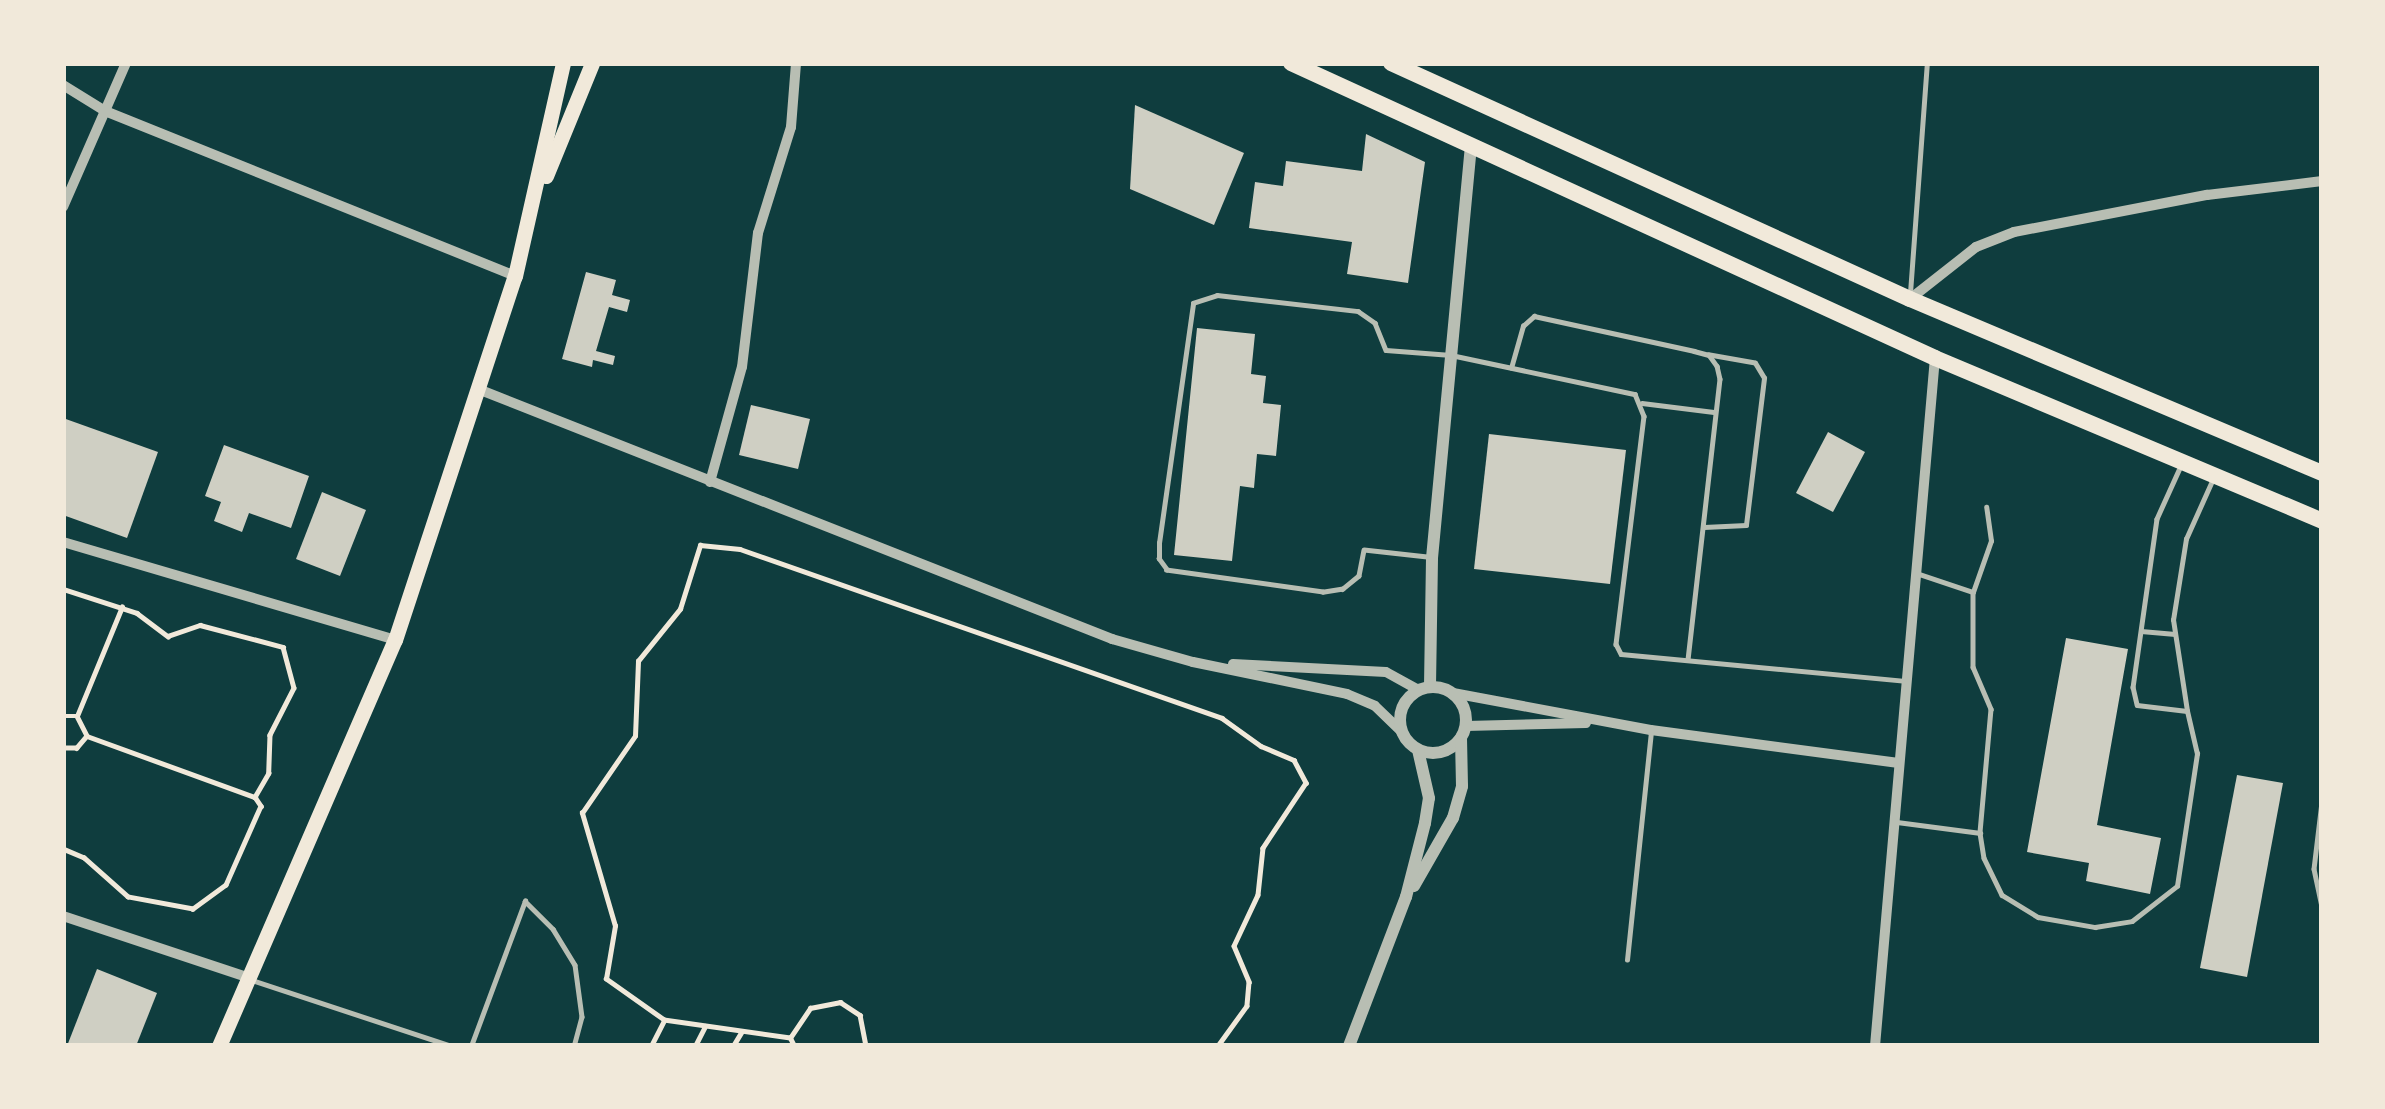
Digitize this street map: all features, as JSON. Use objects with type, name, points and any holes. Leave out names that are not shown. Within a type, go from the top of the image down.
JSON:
[{"type":"main road","points":[[219,1046],[395,640],[514,276],[563,63]]},
{"type":"main road","points":[[531,212],[592,63]]},
{"type":"main road","points":[[1291,63],[1935,358],[2322,521]]},
{"type":"main road","points":[[1391,63],[1910,298],[2322,473]]},
{"type":"street","points":[[63,207],[126,63]]},
{"type":"street","points":[[710,482],[742,367],[758,233],[791,127],[796,63]]},
{"type":"street","points":[[63,85],[106,111],[514,276]]},
{"type":"street","points":[[1402,732],[1402,708],[1424,688],[1471,146]]},
{"type":"street","points":[[1910,298],[1976,247],[2014,232],[2207,195],[2322,181]]},
{"type":"street","points":[[1876,1046],[1935,358]]},
{"type":"street","points":[[478,388],[1112,639],[1193,662],[1347,694],[1375,706],[1418,750],[1429,798],[1406,897],[1349,1046]]},
{"type":"street","points":[[63,542],[395,640]]},
{"type":"street","points":[[1193,662],[1386,672],[1424,688],[1608,723],[1897,764]]},
{"type":"street","points":[[1406,897],[1449,829],[1462,786],[1466,714],[1453,693]]},
{"type":"street","points":[[1418,750],[1442,752],[1464,732],[1608,723]]},
{"type":"street","points":[[63,916],[249,978]]},
{"type":"lane","points":[[1910,298],[1927,63]]},
{"type":"lane","points":[[1432,558],[1364,550],[1359,576],[1343,589],[1323,592],[1167,570],[1159,559],[1159,543],[1188,314],[1203,296],[1358,310],[1375,323],[1386,350],[1451,355],[1625,391],[1642,403],[1716,412]]},
{"type":"lane","points":[[1511,368],[1522,326],[1534,316],[1755,364],[1764,379],[1746,525],[1704,527]]},
{"type":"lane","points":[[1688,661],[1720,379],[1709,355]]},
{"type":"lane","points":[[1642,403],[1616,644],[1621,654],[1905,681]]},
{"type":"lane","points":[[2182,462],[2157,519],[2133,687],[2137,705],[2187,711]]},
{"type":"lane","points":[[1986,507],[1991,541],[1973,592],[1973,667],[1991,709],[1980,833],[1984,858],[2002,895],[2038,917],[2095,928],[2132,921],[2177,886],[2197,754],[2175,634],[2186,539],[2215,476]]},
{"type":"lane","points":[[1914,572],[1973,592]]},
{"type":"lane","points":[[2141,632],[2175,634]]},
{"type":"lane","points":[[1628,961],[1651,730]]},
{"type":"lane","points":[[2322,802],[2314,869],[2322,907]]},
{"type":"lane","points":[[1892,822],[1980,833]]},
{"type":"lane","points":[[472,1046],[525,901],[553,929],[575,965],[582,1017],[574,1046]]},
{"type":"lane","points":[[249,978],[452,1046]]},
{"type":"path","points":[[790,1038],[664,1020],[606,979],[615,926],[582,813],[635,736],[638,661],[680,609],[700,545],[740,549],[1222,718],[1261,746],[1294,760],[1306,783],[1263,848],[1258,895],[1234,946],[1250,982],[1247,1006],[1218,1046]]},
{"type":"path","points":[[63,589],[122,607],[168,636],[200,625],[283,647],[294,688],[270,735],[269,772],[255,797]]},
{"type":"path","points":[[77,716],[122,607]]},
{"type":"path","points":[[63,716],[77,716],[86,724],[87,736],[77,748],[63,748]]},
{"type":"path","points":[[63,849],[84,858],[128,897],[193,909],[226,885],[261,806],[255,797],[87,736]]},
{"type":"path","points":[[790,1038],[810,1008],[840,1002],[860,1015],[866,1046]]},
{"type":"path","points":[[651,1046],[664,1020]]},
{"type":"path","points":[[694,1046],[704,1026]]},
{"type":"path","points":[[733,1046],[742,1031]]},
{"type":"path","points":[[790,1038],[794,1046]]},
{"type":"building","points":[[1135,105],[1244,153],[1214,225],[1130,189]]},
{"type":"building","points":[[1366,134],[1425,162],[1408,283],[1347,274],[1352,242],[1249,228],[1255,182],[1283,186],[1286,161],[1362,171]]},
{"type":"building","points":[[586,272],[616,280],[612,295],[630,300],[627,312],[609,307],[596,351],[615,356],[613,365],[593,360],[592,367],[562,359]]},
{"type":"building","points":[[1197,328],[1255,334],[1251,374],[1266,376],[1263,403],[1281,405],[1276,456],[1257,454],[1254,488],[1240,486],[1232,561],[1174,555]]},
{"type":"building","points":[[751,405],[810,419],[798,469],[739,455]]},
{"type":"building","points":[[63,418],[158,452],[127,538],[63,515]]},
{"type":"building","points":[[1828,432],[1865,452],[1833,512],[1796,493]]},
{"type":"building","points":[[1489,434],[1626,450],[1610,584],[1474,569]]},
{"type":"building","points":[[224,445],[309,476],[291,528],[249,513],[242,532],[214,521],[221,502],[205,496]]},
{"type":"building","points":[[322,492],[366,510],[340,576],[296,559]]},
{"type":"building","points":[[2066,638],[2128,649],[2097,825],[2161,838],[2150,894],[2086,881],[2089,863],[2027,852]]},
{"type":"building","points":[[2237,775],[2283,783],[2247,977],[2200,968]]},
{"type":"building","points":[[97,969],[157,993],[136,1046],[67,1046]]}]
